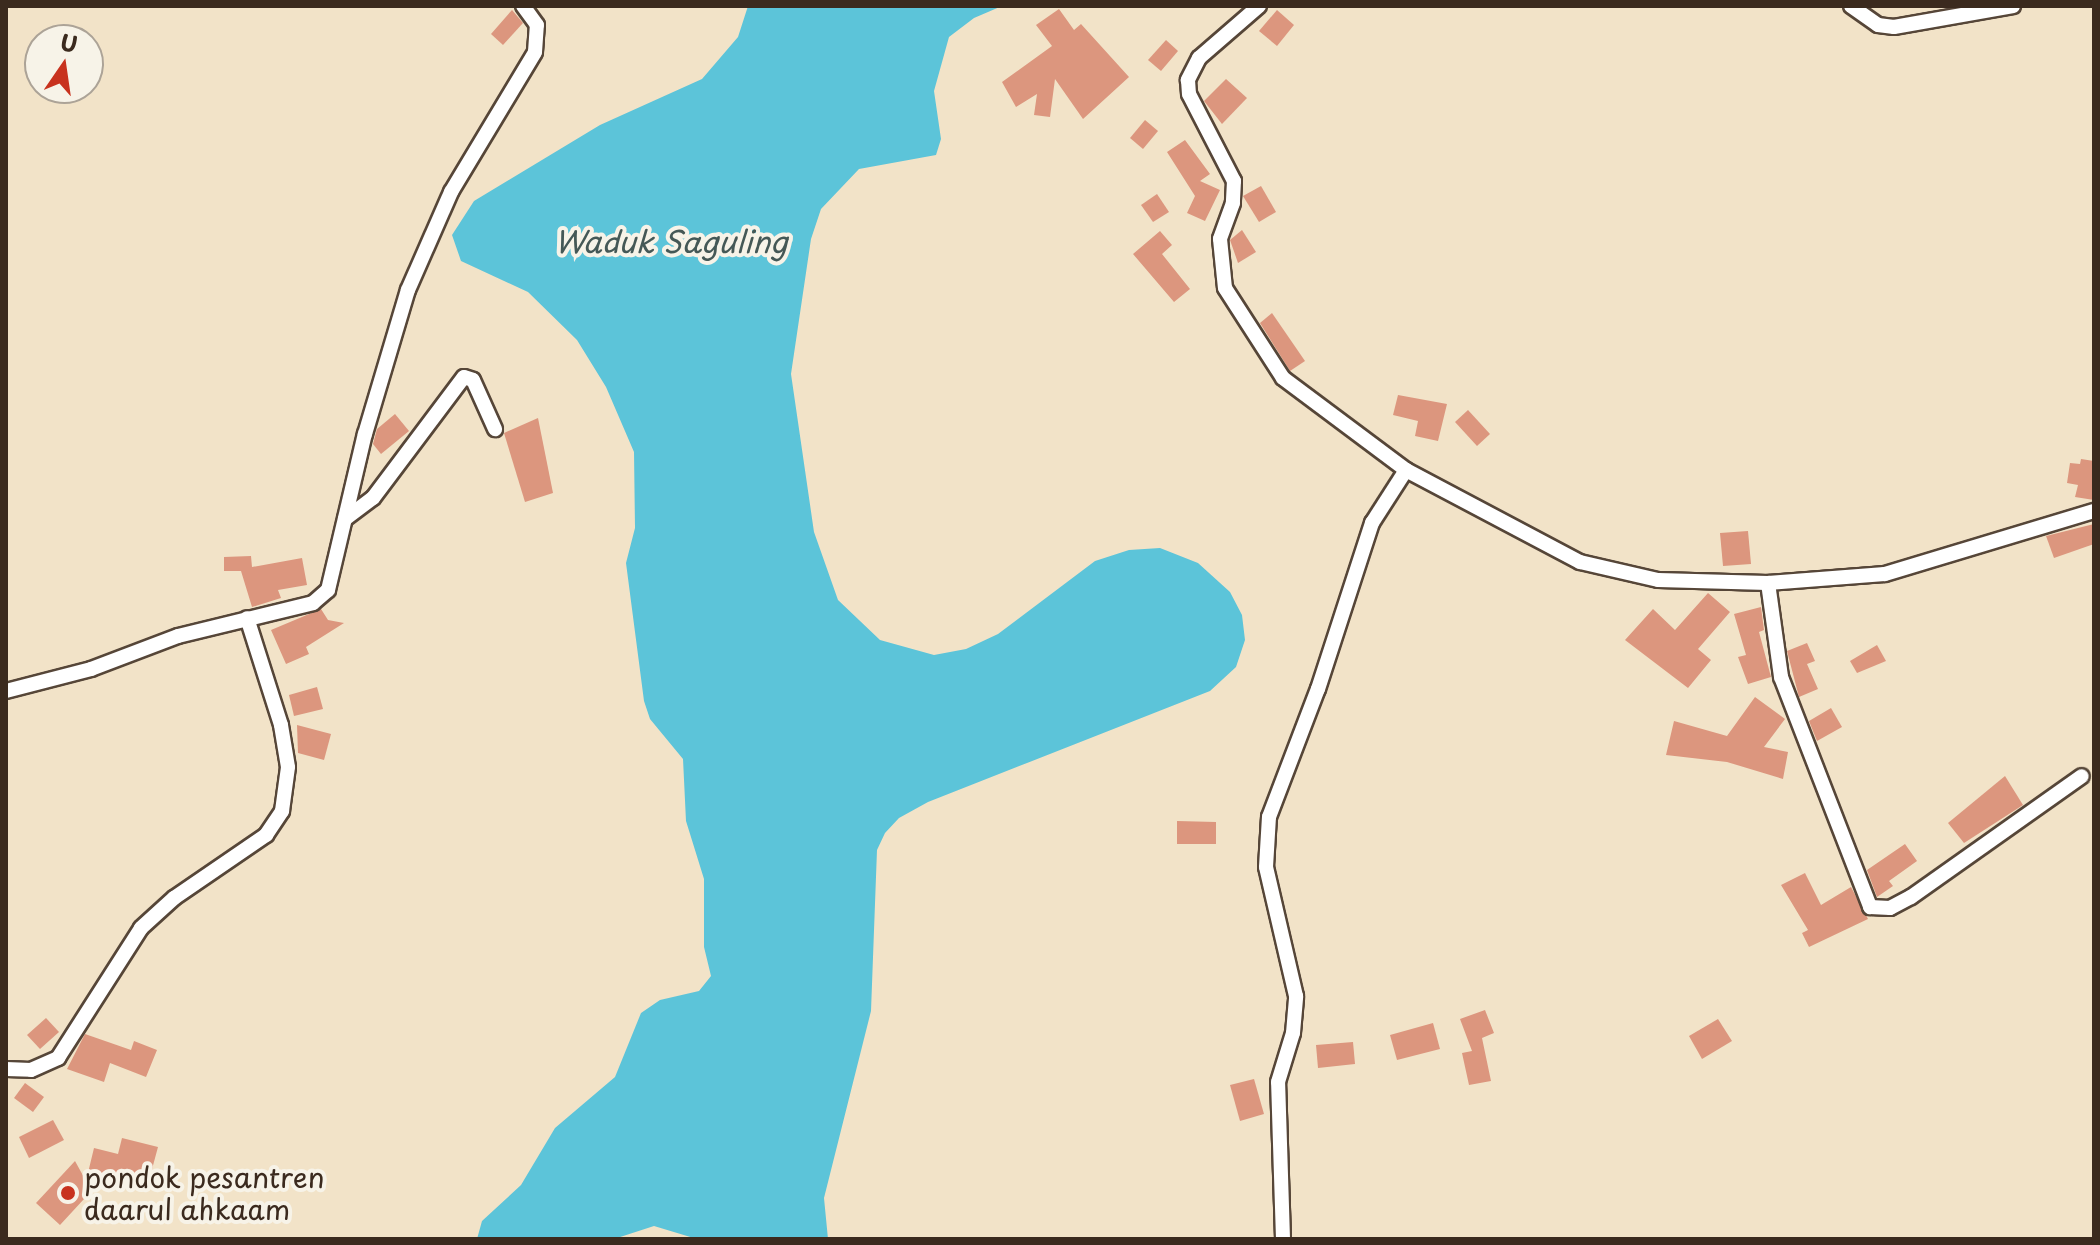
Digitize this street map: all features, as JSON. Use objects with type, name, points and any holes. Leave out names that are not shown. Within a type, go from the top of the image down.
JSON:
[{"type":"street","points":[[6,691],[323,596],[391,335],[408,290],[451,192],[535,52],[537,25],[523,6]]},
{"type":"street","points":[[1259,6],[1199,58],[1188,80],[1189,94],[1234,181],[1233,203],[1220,239],[1225,288],[1283,378],[1406,470],[1593,566],[1658,580],[1768,583],[1915,569],[2094,511]]},
{"type":"street","points":[[1851,6],[1878,25],[1894,27],[2013,6]]},
{"type":"street","points":[[345,519],[373,498],[461,379],[473,380],[495,429]]},
{"type":"street","points":[[1283,1239],[1278,1082],[1293,1033],[1296,996],[1266,867],[1269,817],[1318,689],[1372,523],[1406,470]]},
{"type":"street","points":[[1768,583],[1781,677],[1857,884],[1870,907],[1890,908],[1911,897],[2082,776]]},
{"type":"street","points":[[6,1069],[31,1070],[58,1058],[141,928],[174,898],[266,835],[282,811],[288,767],[281,725],[247,618]]},
{"type":"water","name":"Waduk Saguling","points":[[748,6],[1002,6],[974,18],[949,37],[934,91],[941,139],[936,155],[859,169],[821,209],[811,239],[791,374],[814,532],[838,600],[880,640],[934,655],[966,649],[998,634],[1095,561],[1129,550],[1160,548],[1198,563],[1230,592],[1242,615],[1245,640],[1236,667],[1210,691],[928,802],[899,818],[885,833],[877,850],[871,1011],[824,1198],[828,1239],[697,1239],[654,1226],[614,1239],[477,1239],[482,1221],[521,1185],[555,1128],[615,1077],[641,1013],[660,1000],[699,991],[711,976],[704,947],[704,879],[686,821],[683,759],[650,719],[644,701],[626,563],[635,528],[634,452],[606,387],[577,340],[528,292],[461,261],[452,235],[474,201],[600,125],[702,79],[738,37]]},
{"type":"building","points":[[1059,9],[1074,30],[1081,24],[1129,77],[1083,119],[1055,79],[1050,117],[1034,115],[1037,94],[1016,107],[1002,82],[1052,46],[1036,25]]},
{"type":"building","points":[[512,10],[523,23],[503,45],[491,34]]},
{"type":"building","points":[[1277,10],[1294,25],[1277,46],[1259,31]]},
{"type":"building","points":[[1166,40],[1178,51],[1161,71],[1148,60]]},
{"type":"building","points":[[1226,79],[1247,98],[1222,124],[1204,101]]},
{"type":"building","points":[[1145,120],[1158,131],[1143,149],[1130,138]]},
{"type":"building","points":[[1185,140],[1210,174],[1200,181],[1220,190],[1205,221],[1187,213],[1195,196],[1167,152]]},
{"type":"building","points":[[1261,186],[1276,212],[1259,222],[1243,196]]},
{"type":"building","points":[[1157,194],[1169,212],[1153,222],[1141,205]]},
{"type":"building","points":[[1242,230],[1256,252],[1238,263],[1230,240]]},
{"type":"building","points":[[1160,231],[1172,245],[1162,254],[1190,289],[1174,302],[1133,254]]},
{"type":"building","points":[[1272,313],[1305,361],[1290,371],[1260,323]]},
{"type":"building","points":[[1398,395],[1447,404],[1438,441],[1415,436],[1418,421],[1393,415]]},
{"type":"building","points":[[1468,410],[1490,434],[1477,446],[1455,422]]},
{"type":"building","points":[[395,414],[409,431],[381,454],[373,444],[377,429]]},
{"type":"building","points":[[538,418],[553,493],[525,502],[504,433]]},
{"type":"building","points":[[2081,459],[2094,461],[2094,500],[2075,497],[2078,485],[2067,483],[2070,463],[2080,464]]},
{"type":"building","points":[[2094,524],[2094,544],[2054,558],[2046,536]]},
{"type":"building","points":[[1748,531],[1751,564],[1723,566],[1720,533]]},
{"type":"building","points":[[251,556],[252,567],[302,558],[307,585],[278,590],[281,598],[252,607],[241,571],[224,571],[224,557]]},
{"type":"building","points":[[1708,593],[1730,612],[1698,649],[1711,660],[1688,688],[1625,640],[1653,609],[1675,630]]},
{"type":"building","points":[[1761,607],[1764,630],[1759,632],[1771,677],[1748,684],[1738,657],[1746,655],[1734,614]]},
{"type":"building","points":[[321,609],[328,620],[344,623],[306,647],[309,654],[286,664],[271,630]]},
{"type":"building","points":[[1807,643],[1815,661],[1807,664],[1818,689],[1799,697],[1787,651]]},
{"type":"building","points":[[1877,645],[1886,661],[1857,673],[1850,661]]},
{"type":"building","points":[[317,687],[323,709],[294,716],[289,695]]},
{"type":"building","points":[[1755,697],[1785,719],[1764,747],[1788,752],[1783,779],[1727,762],[1666,755],[1674,721],[1727,736]]},
{"type":"building","points":[[1831,708],[1842,727],[1817,741],[1809,721]]},
{"type":"building","points":[[297,725],[331,734],[324,760],[298,753]]},
{"type":"building","points":[[2005,776],[2023,805],[1964,843],[1948,823]]},
{"type":"building","points":[[1177,821],[1216,822],[1216,844],[1177,844]]},
{"type":"building","points":[[1905,844],[1917,861],[1889,881],[1893,886],[1877,897],[1867,870]]},
{"type":"building","points":[[1805,873],[1821,905],[1851,887],[1868,919],[1809,947],[1802,933],[1808,930],[1781,885]]},
{"type":"building","points":[[1485,1010],[1494,1033],[1482,1038],[1491,1081],[1469,1085],[1462,1053],[1472,1051],[1460,1019]]},
{"type":"building","points":[[46,1018],[59,1032],[40,1049],[27,1035]]},
{"type":"building","points":[[1718,1019],[1732,1041],[1702,1059],[1689,1036]]},
{"type":"building","points":[[1433,1023],[1440,1049],[1397,1060],[1390,1035]]},
{"type":"building","points":[[85,1034],[131,1050],[134,1041],[157,1050],[146,1077],[110,1063],[104,1082],[67,1069]]},
{"type":"building","points":[[1353,1042],[1355,1064],[1318,1068],[1316,1045]]},
{"type":"building","points":[[1254,1079],[1264,1114],[1240,1121],[1230,1085]]},
{"type":"building","points":[[25,1083],[44,1097],[33,1112],[14,1098]]},
{"type":"building","points":[[53,1120],[64,1140],[29,1158],[19,1137]]},
{"type":"building","points":[[122,1138],[158,1147],[148,1184],[108,1173],[60,1225],[36,1203],[75,1161],[86,1181],[94,1148],[118,1154]]},
{"type":"place","name":"pondok pesantren daarul ahkaam","points":[[68,1193]]}]
